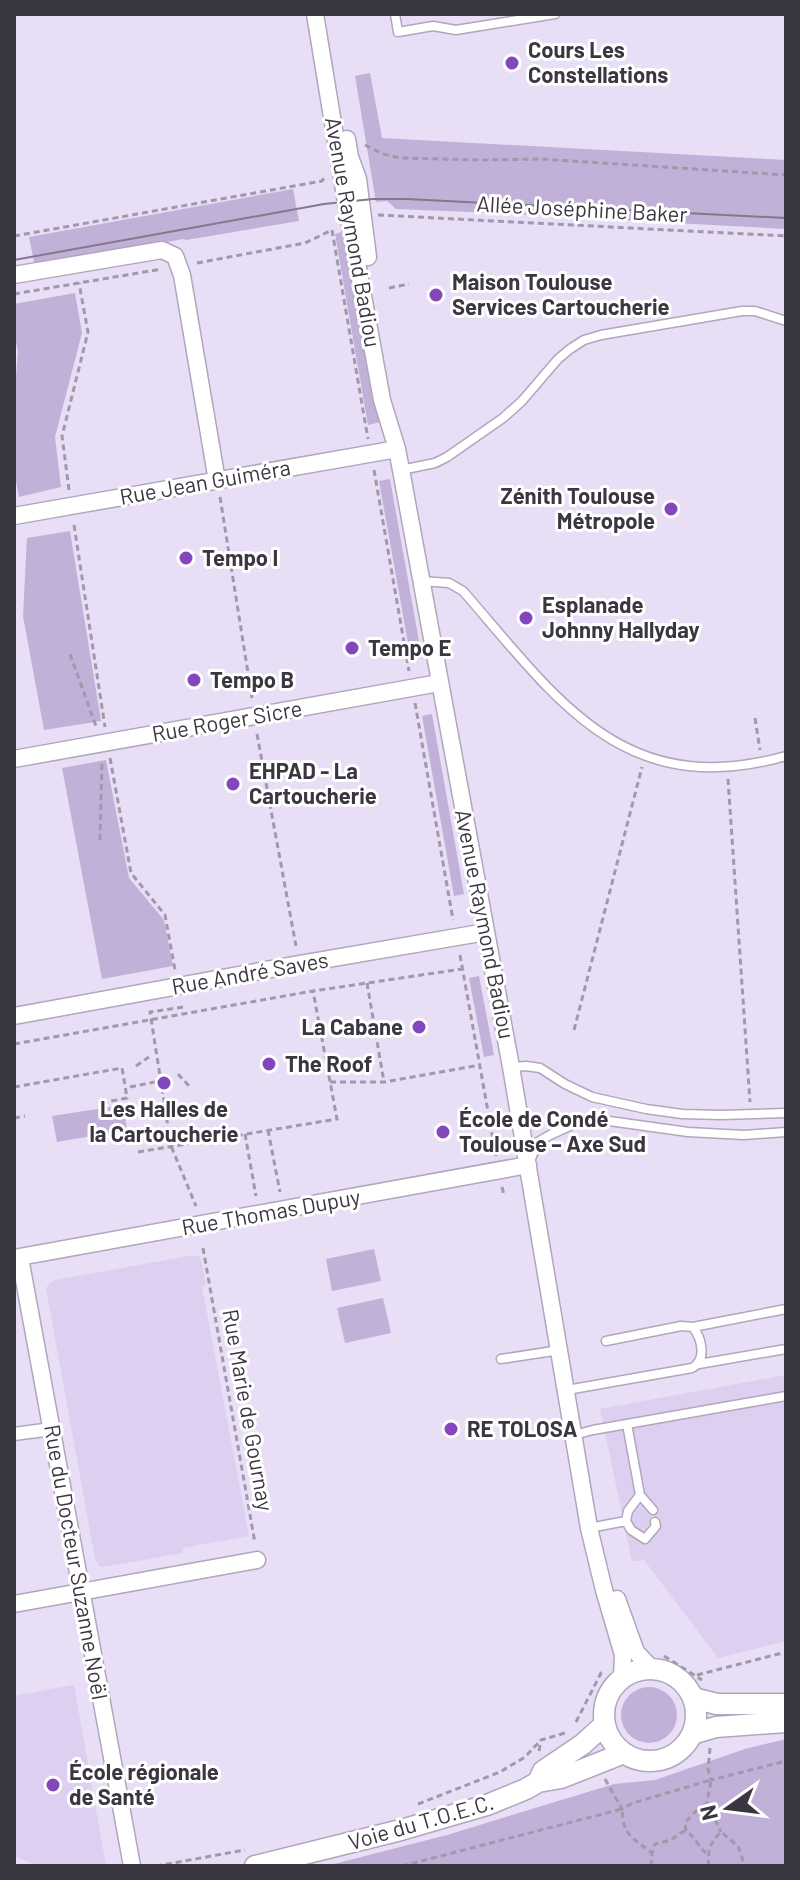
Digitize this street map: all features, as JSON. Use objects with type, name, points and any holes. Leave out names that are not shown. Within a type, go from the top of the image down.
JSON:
[{"type":"street","name":"Avenue Raymond Badiou","points":[[315,14],[382,400],[397,449]]},
{"type":"street","name":"Avenue Raymond Badiou","points":[[325,14],[350,157],[358,179],[392,397],[397,449],[528,1165],[552,1351],[568,1395],[577,1434],[604,1590],[623,1655],[622,1678]]},
{"type":"street","points":[[14,275],[162,250],[175,256],[182,275],[217,481]]},
{"type":"street","name":"Rue Jean Guiméra","points":[[14,516],[397,449]]},
{"type":"street","name":"Rue Roger Sicre","points":[[14,759],[439,683]]},
{"type":"street","name":"Rue André Saves","points":[[14,1016],[486,932]]},
{"type":"street","name":"Rue Thomas Dupuy","points":[[17,1258],[528,1165]]},
{"type":"street","name":"Rue du Docteur Suzanne Noël","points":[[17,1258],[52,1429],[132,1866]]},
{"type":"street","points":[[14,1434],[52,1429]]},
{"type":"street","name":"Avenue Raymond Badiou","points":[[594,1527],[636,1652],[652,1669]]},
{"type":"street","points":[[14,1604],[257,1560]]},
{"type":"street","points":[[652,1669],[665,1671],[686,1687],[696,1710],[695,1723],[692,1734],[682,1748],[670,1757],[654,1761],[638,1760],[624,1753],[611,1740],[604,1711],[613,1688],[622,1678],[636,1671],[652,1669]]},
{"type":"street","points":[[693,1698],[717,1704],[786,1704]]},
{"type":"street","points":[[692,1734],[716,1727],[786,1722]]},
{"type":"street","name":"Voie du T.O.E.C.","points":[[538,1782],[543,1771],[583,1744],[605,1724]]},
{"type":"street","name":"Voie du T.O.E.C.","points":[[254,1857],[401,1830],[487,1805],[538,1782],[561,1778],[624,1753]]},
{"type":"lane","points":[[395,14],[398,32],[433,26],[456,30],[555,14]]},
{"type":"lane","points":[[401,470],[435,463],[503,418],[558,359],[584,340],[742,311],[755,311],[786,321]]},
{"type":"lane","points":[[422,581],[449,583],[463,591],[553,695],[612,741],[645,756],[704,768],[762,762],[786,756]]},
{"type":"lane","points":[[511,1067],[540,1068],[592,1097],[613,1103],[682,1114],[752,1116],[786,1113]]},
{"type":"lane","points":[[528,1165],[538,1142],[574,1124],[602,1120],[700,1133],[744,1135],[786,1132]]},
{"type":"lane","points":[[606,1341],[786,1309]]},
{"type":"lane","points":[[693,1327],[698,1334],[703,1356],[699,1364]]},
{"type":"lane","points":[[568,1395],[699,1364],[786,1349]]},
{"type":"lane","points":[[501,1359],[552,1351]]},
{"type":"lane","points":[[577,1434],[786,1396]]},
{"type":"lane","points":[[627,1424],[640,1495],[653,1510]]},
{"type":"lane","points":[[640,1495],[628,1511],[626,1521],[631,1530],[645,1539],[656,1526],[655,1522]]},
{"type":"lane","points":[[594,1527],[626,1521]]},
{"type":"path","points":[[363,144],[400,158],[541,159],[786,175]]},
{"type":"path","points":[[14,236],[322,181],[330,170]]},
{"type":"path","name":"Allée Joséphine Baker","points":[[377,215],[786,236]]},
{"type":"path","points":[[332,230],[504,1195]]},
{"type":"path","points":[[389,288],[409,284]]},
{"type":"path","points":[[69,490],[62,436],[88,332],[81,292]]},
{"type":"path","points":[[755,718],[762,762]]},
{"type":"path","points":[[574,1030],[645,756]]},
{"type":"path","points":[[727,767],[752,1116]]},
{"type":"path","points":[[14,1044],[313,991],[462,969]]},
{"type":"path","points":[[367,983],[384,1082]]},
{"type":"path","points":[[138,1152],[337,1119],[313,991]]},
{"type":"path","points":[[183,1007],[150,1012],[171,1146],[196,1206]]},
{"type":"path","points":[[136,1066],[149,1057]]},
{"type":"path","points":[[330,1082],[384,1082],[480,1065]]},
{"type":"path","points":[[14,1087],[122,1068],[127,1098],[106,1102]]},
{"type":"path","points":[[178,1074],[190,1087]]},
{"type":"path","points":[[130,1087],[160,1081]]},
{"type":"path","points":[[143,1109],[158,1114]]},
{"type":"path","points":[[14,1118],[25,1116]]},
{"type":"path","points":[[268,1130],[280,1192]]},
{"type":"path","points":[[245,1134],[256,1196]]},
{"type":"path","name":"Rue Marie de Gournay","points":[[203,1248],[257,1560]]},
{"type":"path","points":[[695,1675],[786,1652]]},
{"type":"path","points":[[418,1804],[500,1772],[525,1757],[541,1740]]},
{"type":"path","points":[[711,1744],[708,1769],[711,1780],[707,1803],[721,1832],[738,1846],[745,1866]]},
{"type":"path","points":[[402,1866],[423,1864],[786,1761]]},
{"type":"path","points":[[599,1772],[622,1809],[622,1825],[628,1834],[652,1853]]},
{"type":"path","points":[[707,1803],[685,1823],[686,1831],[695,1837],[707,1854]]},
{"type":"path","points":[[651,1866],[655,1844],[671,1840],[686,1831]]},
{"type":"path","points":[[709,1866],[707,1854],[713,1840],[721,1832]]},
{"type":"path","points":[[156,1866],[254,1857]]},
{"type":"shaded area","points":[[370,73],[382,138],[786,160],[786,229],[396,209],[387,201],[376,202],[355,76]]},
{"type":"shaded area","points":[[293,189],[299,221],[35,267],[29,237]]},
{"type":"shaded area","points":[[346,231],[381,422],[368,425],[335,234]]},
{"type":"shaded area","points":[[75,293],[82,333],[55,437],[61,487],[19,497],[14,471],[18,352],[14,304]]},
{"type":"shaded area","points":[[390,479],[422,658],[411,660],[379,481]]},
{"type":"shaded area","points":[[70,531],[101,721],[44,730],[23,616],[27,538]]},
{"type":"shaded area","points":[[432,714],[464,894],[454,896],[422,716]]},
{"type":"shaded area","points":[[106,760],[129,878],[164,920],[173,966],[102,979],[62,768]]},
{"type":"shaded area","points":[[479,976],[494,1055],[484,1057],[469,978]]},
{"type":"shaded area","points":[[123,1105],[127,1130],[57,1142],[52,1116]]},
{"type":"shaded area","points":[[374,1249],[381,1281],[332,1291],[326,1259]]},
{"type":"shaded area","points":[[189,1256],[201,1259],[206,1285],[202,1287],[249,1536],[183,1548],[183,1553],[102,1567],[95,1559],[46,1288],[55,1280]]},
{"type":"shaded area","points":[[383,1298],[391,1333],[345,1343],[337,1308]]},
{"type":"shaded area","points":[[786,1375],[786,1641],[718,1658],[644,1560],[632,1561],[600,1409]]},
{"type":"shaded area","name":"École régionale de Santé","points":[[74,1685],[106,1866],[38,1866],[14,1856],[14,1696]]},
{"type":"shaded area","points":[[649,1687],[669,1695],[677,1715],[669,1735],[649,1743],[629,1735],[621,1715],[629,1695]]},
{"type":"shaded area","points":[[786,1739],[786,1866],[326,1866],[447,1835],[614,1784],[655,1780],[745,1749]]},
{"type":"tram line","points":[[14,260],[324,204],[373,199],[786,218]]},
{"type":"place","name":"Cours Les Constellations","points":[[512,63]]},
{"type":"place","name":"Maison Toulouse Services Cartoucherie","points":[[436,295]]},
{"type":"place","name":"Zénith Toulouse Métropole","points":[[671,509]]},
{"type":"place","name":"Tempo I","points":[[186,558]]},
{"type":"place","name":"Esplanade Johnny Hallyday","points":[[526,618]]},
{"type":"place","name":"Tempo E","points":[[352,648]]},
{"type":"place","name":"Tempo B","points":[[194,680]]},
{"type":"place","name":"EHPAD - La Cartoucherie","points":[[233,784]]},
{"type":"place","name":"La Cabane","points":[[419,1027]]},
{"type":"place","name":"The Roof","points":[[269,1064]]},
{"type":"place","name":"Les Halles de la Cartoucherie","points":[[164,1083]]},
{"type":"place","name":"École de Condé Toulouse – Axe Sud","points":[[443,1132]]},
{"type":"place","name":"RE TOLOSA","points":[[451,1429]]},
{"type":"place","name":"École régionale de Santé","points":[[53,1785]]}]
